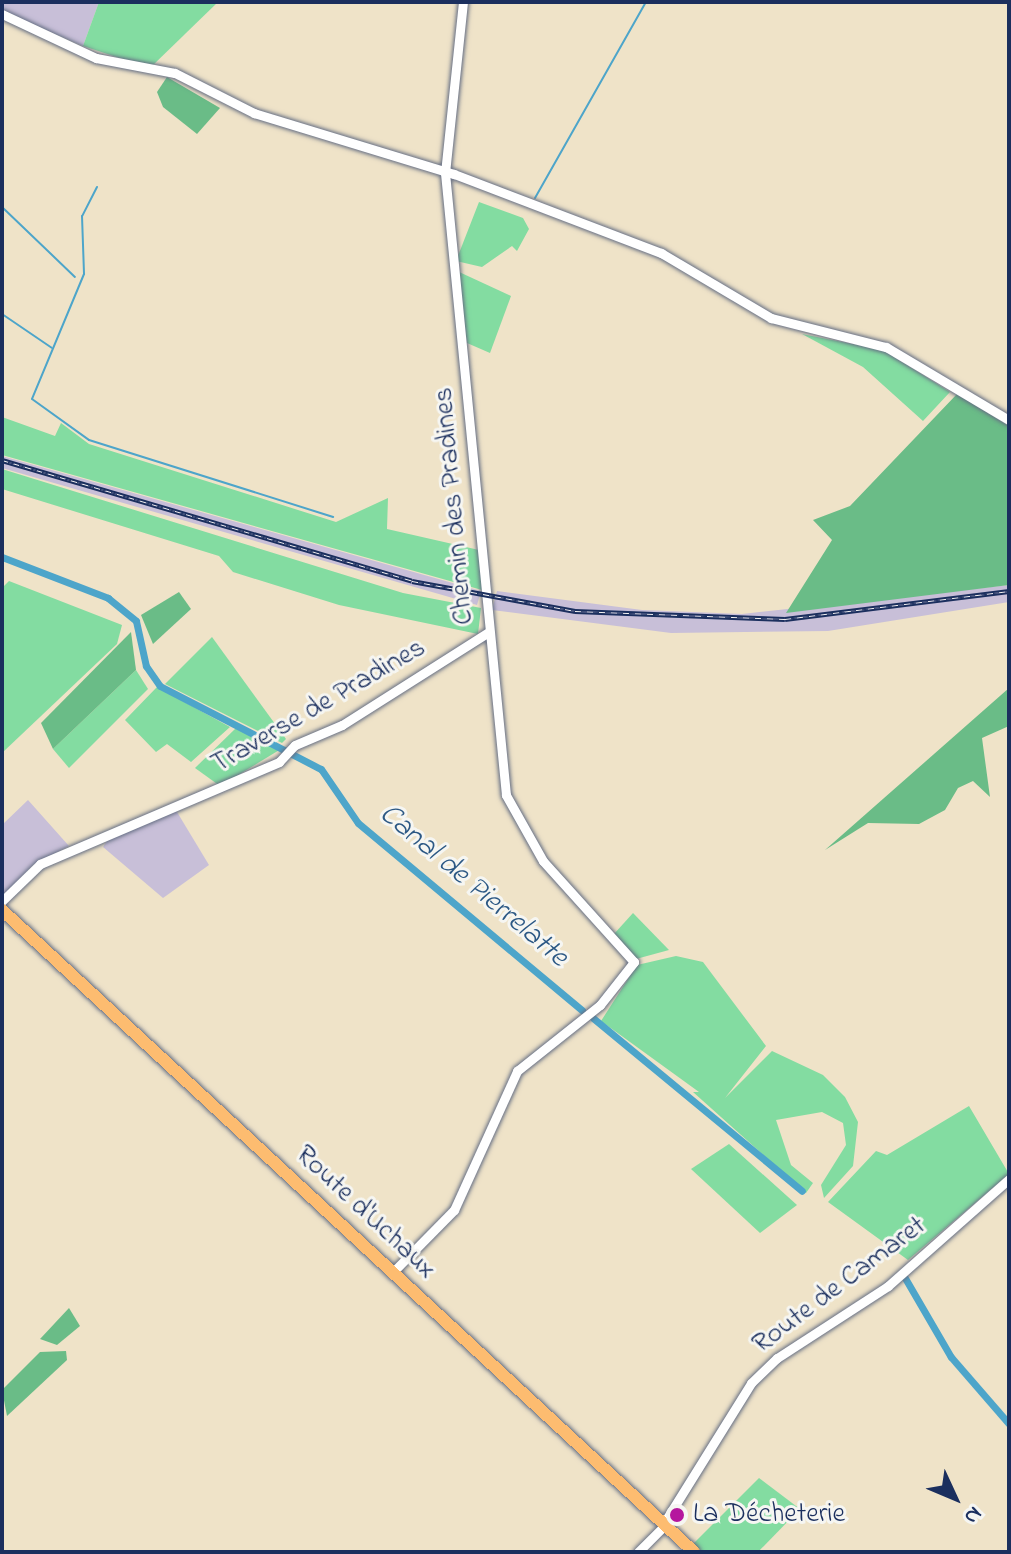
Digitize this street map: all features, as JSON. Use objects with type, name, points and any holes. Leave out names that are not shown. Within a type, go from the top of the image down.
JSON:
[{"type":"main road","name":"Route d'Uchaux","points":[[2,910],[694,1552]]},
{"type":"street","name":"Chemin des Pradines","points":[[393,1272],[454,1210],[517,1071],[600,1005],[634,962],[543,861],[513,813],[487,633],[488,576],[445,173],[463,2]]},
{"type":"street","points":[[2,14],[96,58],[175,73],[254,113],[445,173],[661,253],[771,318],[886,347],[1009,420]]},
{"type":"street","name":"Traverse de Pradines","points":[[2,901],[40,864],[291,750],[487,633]]},
{"type":"street","name":"Route de Camaret","points":[[638,1552],[664,1524],[751,1383],[777,1358],[888,1286],[1009,1179]]},
{"type":"shaded area","points":[[2,2],[99,2],[83,46],[2,11]]},
{"type":"shaded area","points":[[2,456],[481,591],[477,605],[2,468]]},
{"type":"shaded area","points":[[1009,585],[1009,602],[828,631],[671,633],[492,610],[497,591],[642,610],[742,614]]},
{"type":"shaded area","points":[[28,800],[69,846],[34,864],[2,897],[2,825]]},
{"type":"shaded area","points":[[174,807],[209,865],[163,898],[103,847],[111,835]]},
{"type":"green space","points":[[99,2],[218,2],[150,68],[83,46]]},
{"type":"green space","points":[[167,77],[220,108],[197,134],[163,107],[157,92]]},
{"type":"green space","points":[[479,202],[523,218],[529,229],[517,251],[512,246],[482,267],[456,261]]},
{"type":"green space","points":[[457,271],[511,296],[490,353],[467,343]]},
{"type":"green space","points":[[802,334],[883,350],[950,392],[923,421],[863,367]]},
{"type":"green space","points":[[957,394],[1009,426],[1009,585],[786,613],[832,540],[813,520],[850,506]]},
{"type":"green space","points":[[2,417],[55,436],[61,423],[89,444],[336,522],[388,498],[387,529],[479,550],[482,590],[2,455]]},
{"type":"green space","points":[[2,469],[403,593],[481,608],[478,634],[339,605],[233,572],[219,556],[2,489]]},
{"type":"green space","points":[[9,581],[122,625],[117,644],[2,753],[2,588]]},
{"type":"green space","points":[[179,592],[191,609],[153,644],[141,615]]},
{"type":"green space","points":[[131,632],[136,670],[53,749],[41,723]]},
{"type":"green space","points":[[212,637],[286,739],[282,743],[165,684]]},
{"type":"green space","points":[[136,670],[148,689],[69,768],[53,749]]},
{"type":"green space","points":[[157,687],[230,727],[191,762],[167,744],[156,752],[125,720]]},
{"type":"green space","points":[[1009,688],[1009,726],[982,738],[990,797],[973,781],[958,788],[945,810],[919,824],[868,823],[825,850]]},
{"type":"green space","points":[[236,728],[281,749],[220,786],[195,768]]},
{"type":"green space","points":[[633,913],[669,950],[636,959],[614,934]]},
{"type":"green space","points":[[676,956],[703,962],[766,1046],[725,1098],[772,1051],[823,1075],[845,1097],[858,1122],[853,1166],[824,1198],[821,1185],[846,1145],[843,1123],[822,1112],[776,1120],[791,1165],[813,1183],[806,1193],[693,1092],[699,1092],[601,1021],[637,965]]},
{"type":"green space","points":[[969,1106],[1009,1174],[908,1260],[828,1202],[876,1151],[887,1155]]},
{"type":"green space","points":[[729,1144],[797,1205],[760,1233],[691,1169]]},
{"type":"green space","points":[[69,1308],[80,1326],[57,1345],[40,1339]]},
{"type":"green space","points":[[66,1351],[67,1360],[7,1416],[2,1390],[40,1352]]},
{"type":"green space","points":[[759,1478],[800,1509],[758,1552],[699,1552],[692,1545]]},
{"type":"waterway","points":[[535,198],[646,2]]},
{"type":"waterway","points":[[97,187],[82,216],[84,274],[32,399],[89,440],[333,517]]},
{"type":"waterway","points":[[2,207],[75,277]]},
{"type":"waterway","points":[[2,314],[52,348]]},
{"type":"waterway","name":"Canal de Pierrelatte","points":[[2,557],[108,598],[136,621],[146,666],[160,686],[321,769],[358,823],[582,1010]]},
{"type":"waterway","name":"Canal de Pierrelatte","points":[[593,1018],[802,1191]]},
{"type":"waterway","name":"Canal de Pierrelatte","points":[[905,1278],[951,1357],[1009,1424]]},
{"type":"railway","points":[[2,460],[412,581],[575,611],[785,619],[1009,591]]},
{"type":"place","name":"La Décheterie","points":[[677,1515]]}]
